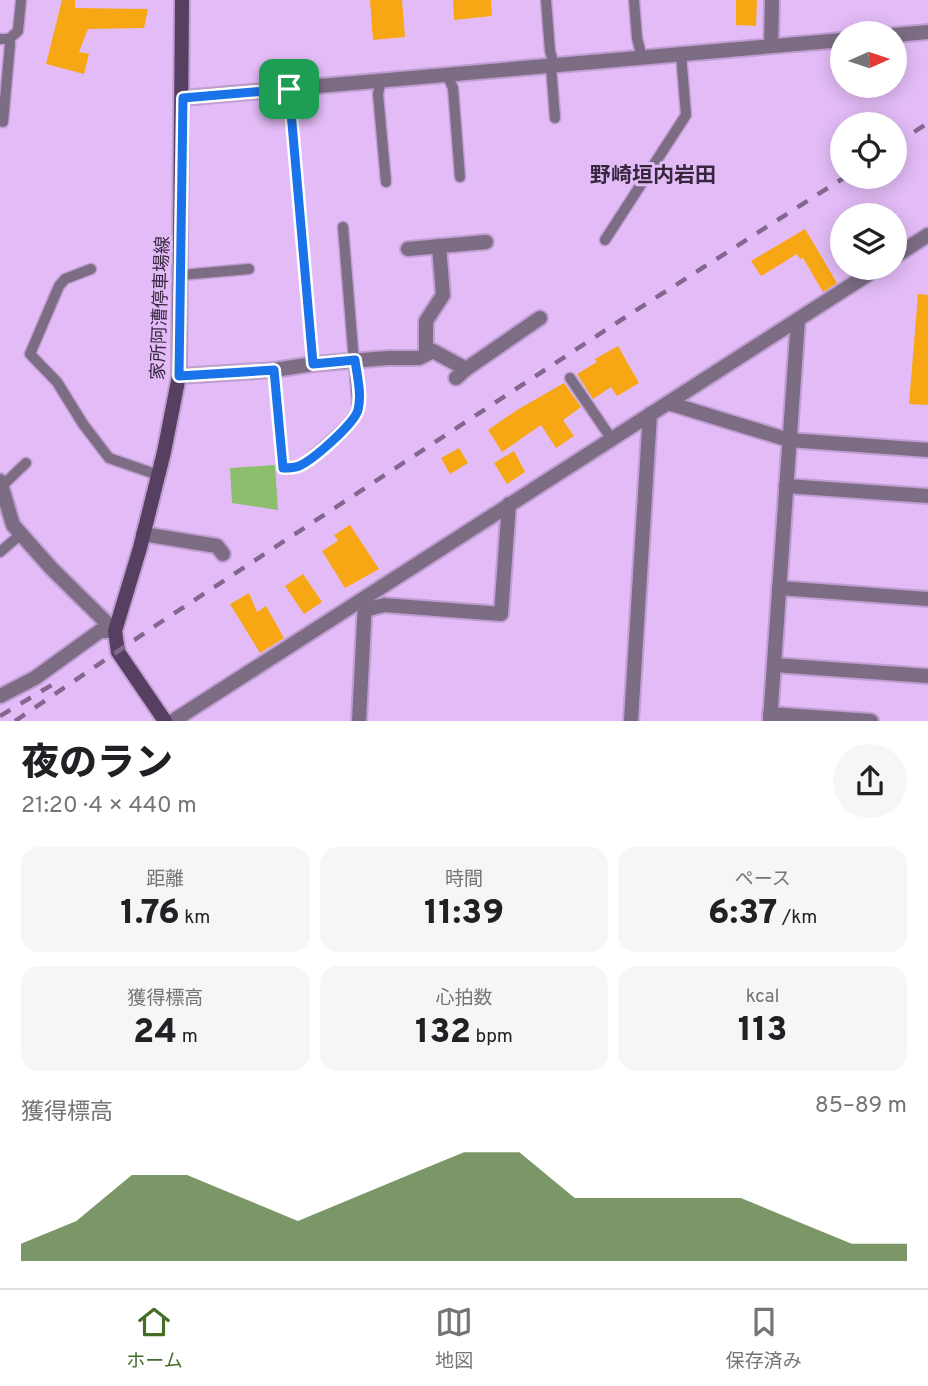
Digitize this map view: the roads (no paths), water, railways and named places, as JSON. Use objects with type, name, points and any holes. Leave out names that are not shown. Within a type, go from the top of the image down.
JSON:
[{"type":"main road","name":"家所阿漕停車場線","points":[[115,631],[158,475],[179,376],[182,0]]},
{"type":"main road","points":[[115,631],[118,652],[165,721]]},
{"type":"street","points":[[771,46],[772,0]]},
{"type":"street","points":[[907,34],[928,32]]},
{"type":"street","points":[[183,98],[830,41]]},
{"type":"street","points":[[907,249],[928,235]]},
{"type":"street","points":[[408,249],[486,242]]},
{"type":"street","points":[[426,354],[426,321],[443,295],[439,246]]},
{"type":"street","points":[[173,721],[365,604],[509,504],[860,280]]},
{"type":"street","points":[[179,376],[274,370],[355,360],[419,358],[433,351],[461,374],[540,318]]},
{"type":"street","points":[[798,320],[770,717],[871,721]]},
{"type":"street","points":[[668,403],[789,440],[928,450]]},
{"type":"street","points":[[631,721],[650,414]]},
{"type":"street","points":[[1,484],[13,525],[51,568],[115,631]]},
{"type":"street","points":[[786,486],[928,496]]},
{"type":"street","points":[[365,604],[500,614],[509,504]]},
{"type":"street","points":[[143,534],[217,546],[223,554]]},
{"type":"street","points":[[779,588],[928,598]]},
{"type":"street","points":[[359,721],[365,604]]},
{"type":"street","points":[[0,696],[35,678],[100,631],[115,631]]},
{"type":"street","points":[[774,665],[928,676]]},
{"type":"lane","points":[[3,122],[10,44],[4,39],[18,31],[21,0]]},
{"type":"lane","points":[[546,0],[555,118]]},
{"type":"lane","points":[[634,0],[637,38],[642,58]]},
{"type":"lane","points":[[605,240],[686,116],[681,54]]},
{"type":"lane","points":[[447,75],[453,88],[460,177]]},
{"type":"lane","points":[[381,81],[378,94],[386,182]]},
{"type":"lane","points":[[289,89],[313,364]]},
{"type":"lane","points":[[274,370],[283,468],[296,467],[347,426],[358,411],[343,227]]},
{"type":"lane","points":[[91,269],[65,279],[59,286],[30,354],[57,382],[83,424],[109,457],[158,475]]},
{"type":"lane","points":[[181,275],[249,269]]},
{"type":"lane","points":[[570,378],[611,438]]},
{"type":"lane","points":[[1,484],[26,463]]},
{"type":"lane","points":[[0,552],[21,534]]},
{"type":"railway","points":[[907,137],[928,123]]},
{"type":"railway","points":[[15,721],[624,318],[830,187]]},
{"type":"railway","points":[[0,716],[60,680]]},
{"type":"district","name":"野崎垣内岩田","points":[[653,175]]}]
